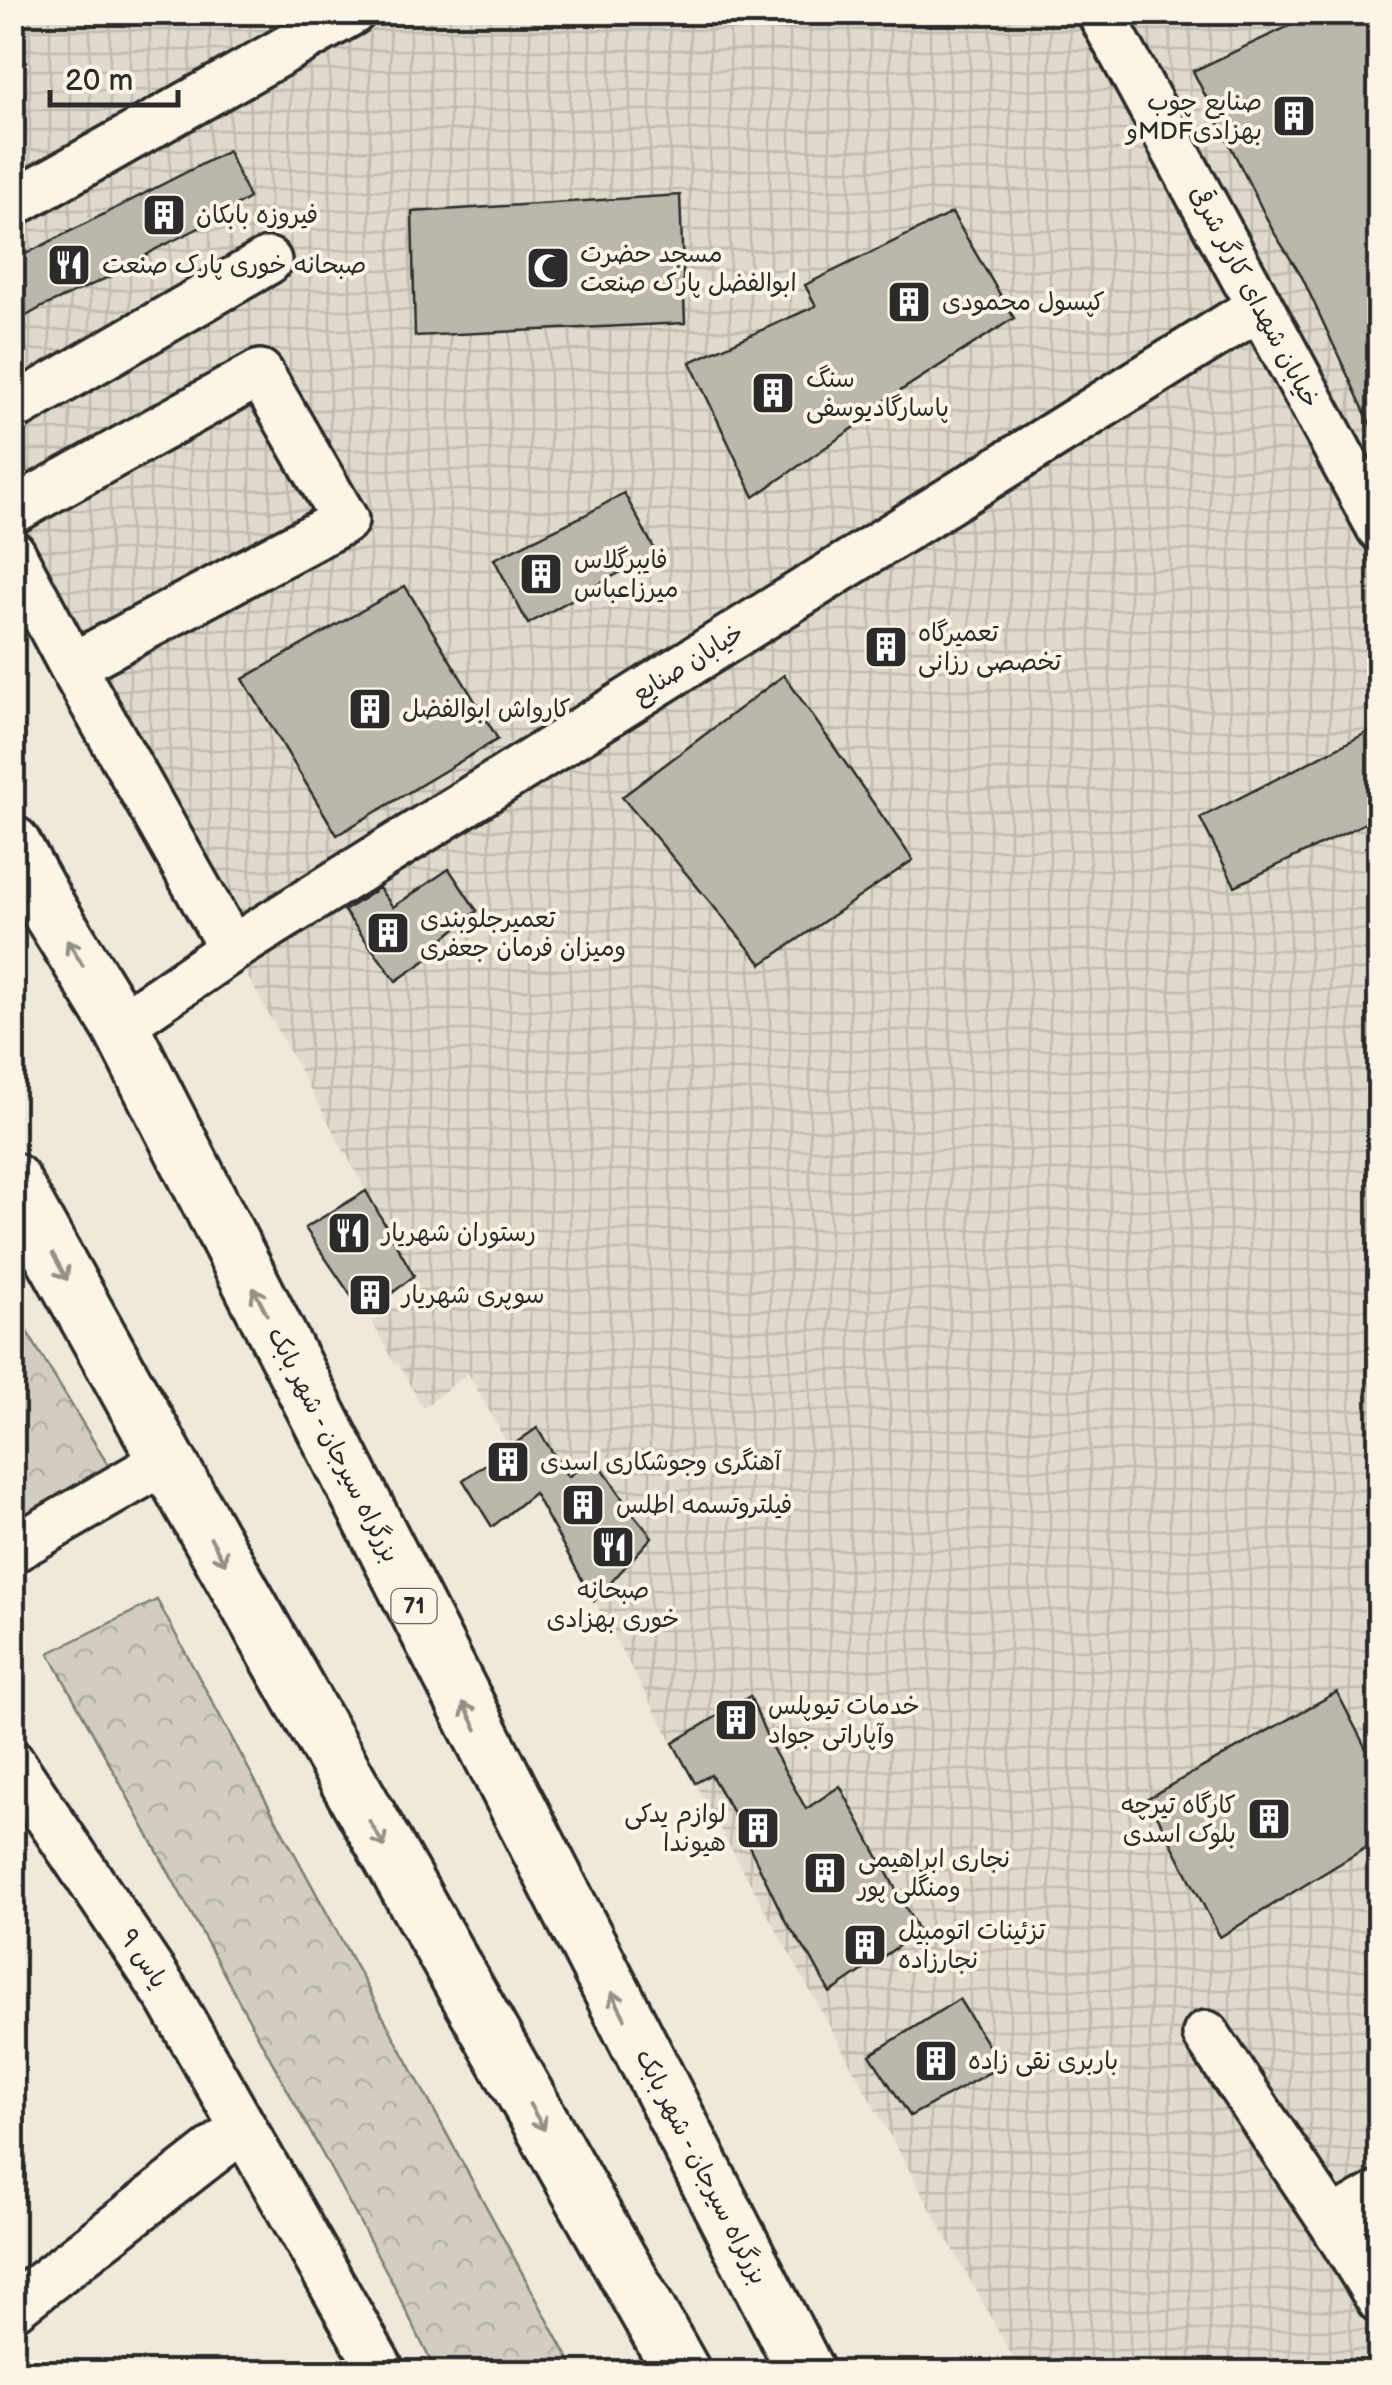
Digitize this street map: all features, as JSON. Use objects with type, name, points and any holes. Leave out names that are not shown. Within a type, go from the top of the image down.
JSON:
[{"type":"highway","name":"بزرگراه سیرجان - شهر بابک","points":[[12,844],[28,910],[120,1026],[806,2372]]},
{"type":"highway","points":[[12,1182],[682,2372]]},
{"type":"street","points":[[12,204],[352,12]]},
{"type":"street","name":"خیابان شهدای کارگر شرقی","points":[[1100,12],[1260,307],[1374,505]]},
{"type":"street","points":[[12,410],[268,261]]},
{"type":"street","name":"خیابان صنایع","points":[[120,1026],[232,949],[1260,307]]},
{"type":"street","points":[[12,511],[260,374],[345,520],[72,666]]},
{"type":"street","points":[[12,553],[232,949]]},
{"type":"street","points":[[12,1550],[167,1460]]},
{"type":"street","name":"یاس ۹","points":[[12,1763],[170,1999],[382,2372]]},
{"type":"street","points":[[1206,2034],[1380,2300]]},
{"type":"street","points":[[12,2308],[252,2145]]},
{"type":"street","points":[[1332,2222],[1380,2194]]},
{"type":"shaded area","points":[[12,13],[1379,13],[1379,2372],[1021,2372],[468,1373],[423,1408],[398,1364],[395,1365],[372,1322],[420,1288],[13,552]]},
{"type":"green space","points":[[12,1307],[116,1478],[12,1537]]},
{"type":"green space","points":[[157,1600],[576,2372],[436,2372],[389,2276],[49,1653]]},
{"type":"building","points":[[1319,12],[1380,12],[1380,445],[1302,277],[1273,231],[1193,71]]},
{"type":"building","points":[[228,151],[249,198],[118,273],[12,324],[12,261]]},
{"type":"building","name":"مسجد حضرت ابوالفضل پارک صنعت","points":[[680,195],[685,323],[415,336],[412,212]]},
{"type":"building","points":[[952,213],[1014,318],[855,420],[858,425],[754,497],[690,362],[816,306],[805,285]]},
{"type":"building","points":[[624,493],[656,552],[528,624],[494,559]]},
{"type":"building","name":"کارواش ابوالفضل","points":[[405,586],[498,739],[337,835],[243,679]]},
{"type":"building","points":[[784,675],[913,860],[762,964],[622,797]]},
{"type":"building","points":[[1380,726],[1380,816],[1235,886],[1200,818]]},
{"type":"building","points":[[449,869],[477,911],[428,951],[432,956],[396,981],[344,911],[379,888],[393,907]]},
{"type":"building","points":[[366,1191],[414,1276],[364,1315],[305,1228]]},
{"type":"building","points":[[537,1428],[568,1477],[595,1457],[652,1537],[594,1601],[534,1493],[492,1527],[463,1480]]},
{"type":"building","name":"کارگاه تیرچه بلوک اسدی","points":[[1337,1692],[1380,1776],[1380,1839],[1220,1937],[1148,1798]]},
{"type":"building","points":[[750,1696],[770,1744],[806,1809],[840,1786],[919,1932],[830,1993],[786,1922],[711,1775],[695,1783],[673,1743]]},
{"type":"building","name":"باربری نقی زاده","points":[[959,1999],[1001,2066],[910,2116],[870,2055]]},
{"type":"place","name":"صنایع چوب وMDFبهزادی","points":[[1294,116]]},
{"type":"place","name":"فیروزه بابکان","points":[[164,215]]},
{"type":"place","name":"صبحانه خوری پارک صنعت","points":[[69,265]]},
{"type":"place","name":"مسجد حضرت ابوالفضل پارک صنعت","points":[[548,268]]},
{"type":"place","name":"کپسول محمودی","points":[[909,302]]},
{"type":"place","name":"سنگ پاسارگادیوسفی","points":[[773,393]]},
{"type":"place","name":"فایبرگلاس میرزاعباس","points":[[541,574]]},
{"type":"place","name":"تعمیرگاه تخصصی رزانی","points":[[886,647]]},
{"type":"place","name":"کارواش ابوالفضل","points":[[370,709]]},
{"type":"place","name":"تعمیرجلوبندی ومیزان فرمان جعفری","points":[[388,933]]},
{"type":"place","name":"رستوران شهریار","points":[[349,1233]]},
{"type":"place","name":"سوپری شهریار","points":[[370,1295]]},
{"type":"place","name":"آهنگری وجوشکاری اسدی","points":[[508,1462]]},
{"type":"place","name":"فیلتروتسمه اطلس","points":[[583,1505]]},
{"type":"place","name":"صبحانه خوری بهزادی","points":[[613,1547]]},
{"type":"place","name":"خدمات تیوپلس وآپاراتی جواد","points":[[736,1720]]},
{"type":"place","name":"کارگاه تیرچه بلوک اسدی","points":[[1269,1819]]},
{"type":"place","name":"لوازم یدکی هیوندا","points":[[758,1828]]},
{"type":"place","name":"نجاری ابراهیمی ومنگلی پور","points":[[825,1873]]},
{"type":"place","name":"تزئینات اتومبیل نجارزاده","points":[[865,1945]]},
{"type":"place","name":"باربری نقی زاده","points":[[936,2061]]}]
